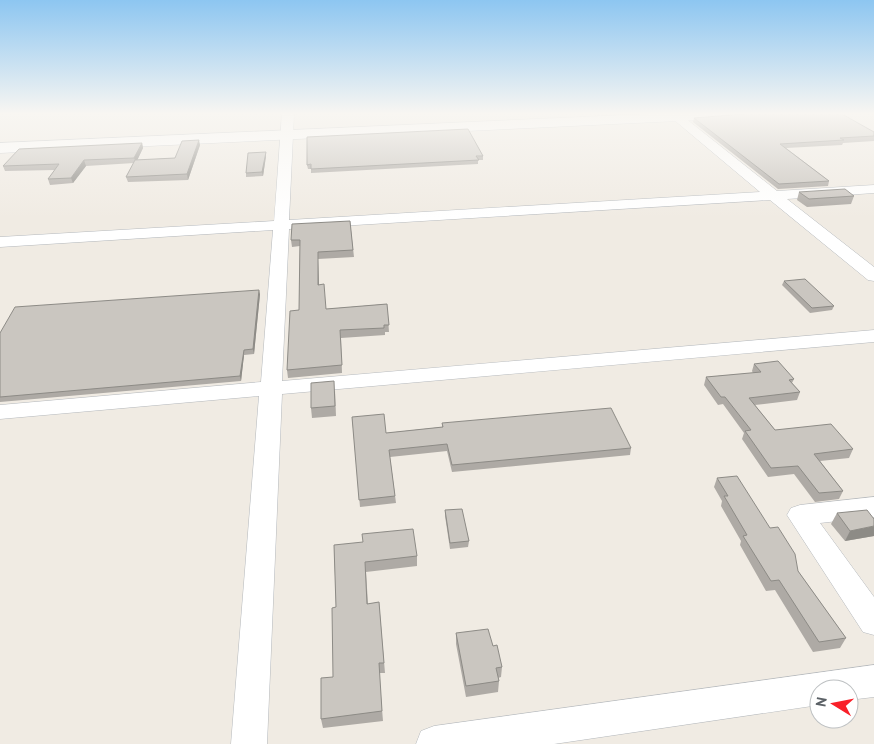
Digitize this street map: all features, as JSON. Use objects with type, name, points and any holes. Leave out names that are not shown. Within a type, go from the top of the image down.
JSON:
[{"type":"street","points":[[249,744],[270,389],[283,225],[286,149]]},
{"type":"street","points":[[717,149],[874,276]]},
{"type":"street","points":[[0,242],[874,189]]},
{"type":"street","points":[[0,412],[874,336]]},
{"type":"street","points":[[874,507],[800,515],[874,622]]},
{"type":"street","points":[[859,683],[874,681]]},
{"type":"street","points":[[434,744],[809,691]]},
{"type":"building","points":[[19,149],[139,149],[134,158],[84,160],[71,178],[48,179],[59,164],[3,166]]},
{"type":"building","points":[[179,149],[196,149],[187,174],[126,177],[135,160],[175,158]]},
{"type":"building","points":[[307,149],[479,149],[483,156],[476,156],[479,160],[311,169],[311,164],[307,165]]},
{"type":"building","points":[[734,149],[786,149],[829,181],[779,184]]},
{"type":"building","points":[[266,152],[262,172],[246,173],[248,153]]},
{"type":"building","points":[[845,189],[854,196],[809,199],[799,192]]},
{"type":"building","points":[[350,221],[353,250],[318,252],[318,285],[324,284],[326,309],[387,304],[389,325],[384,325],[384,328],[340,330],[342,365],[287,370],[290,311],[299,310],[300,240],[291,240],[292,224]]},
{"type":"building","points":[[805,279],[834,306],[812,308],[784,281]]},
{"type":"building","points":[[259,290],[253,349],[244,350],[240,376],[0,397],[0,333],[15,307]]},
{"type":"building","points":[[778,361],[794,379],[789,380],[800,392],[749,398],[775,430],[831,424],[853,449],[814,454],[843,491],[819,493],[798,466],[771,468],[745,431],[751,430],[725,397],[721,397],[706,377],[761,372],[754,364]]},
{"type":"building","points":[[334,381],[335,406],[311,408],[311,383]]},
{"type":"building","points":[[611,408],[631,448],[452,465],[447,444],[389,450],[395,496],[359,500],[352,417],[384,414],[386,433],[443,427],[442,423]]},
{"type":"building","points":[[737,476],[770,528],[778,527],[795,554],[798,571],[846,638],[819,642],[779,580],[771,581],[743,536],[747,535],[724,496],[728,496],[717,478]]},
{"type":"building","points":[[462,509],[469,541],[450,543],[445,510]]},
{"type":"building","points":[[867,510],[874,519],[874,526],[850,531],[837,513]]},
{"type":"building","points":[[413,529],[417,556],[365,562],[367,604],[379,602],[384,663],[379,663],[382,711],[321,719],[321,678],[333,677],[332,608],[336,607],[334,545],[363,542],[362,534]]},
{"type":"building","points":[[488,629],[493,646],[497,645],[502,667],[496,668],[499,681],[466,686],[456,633]]}]
